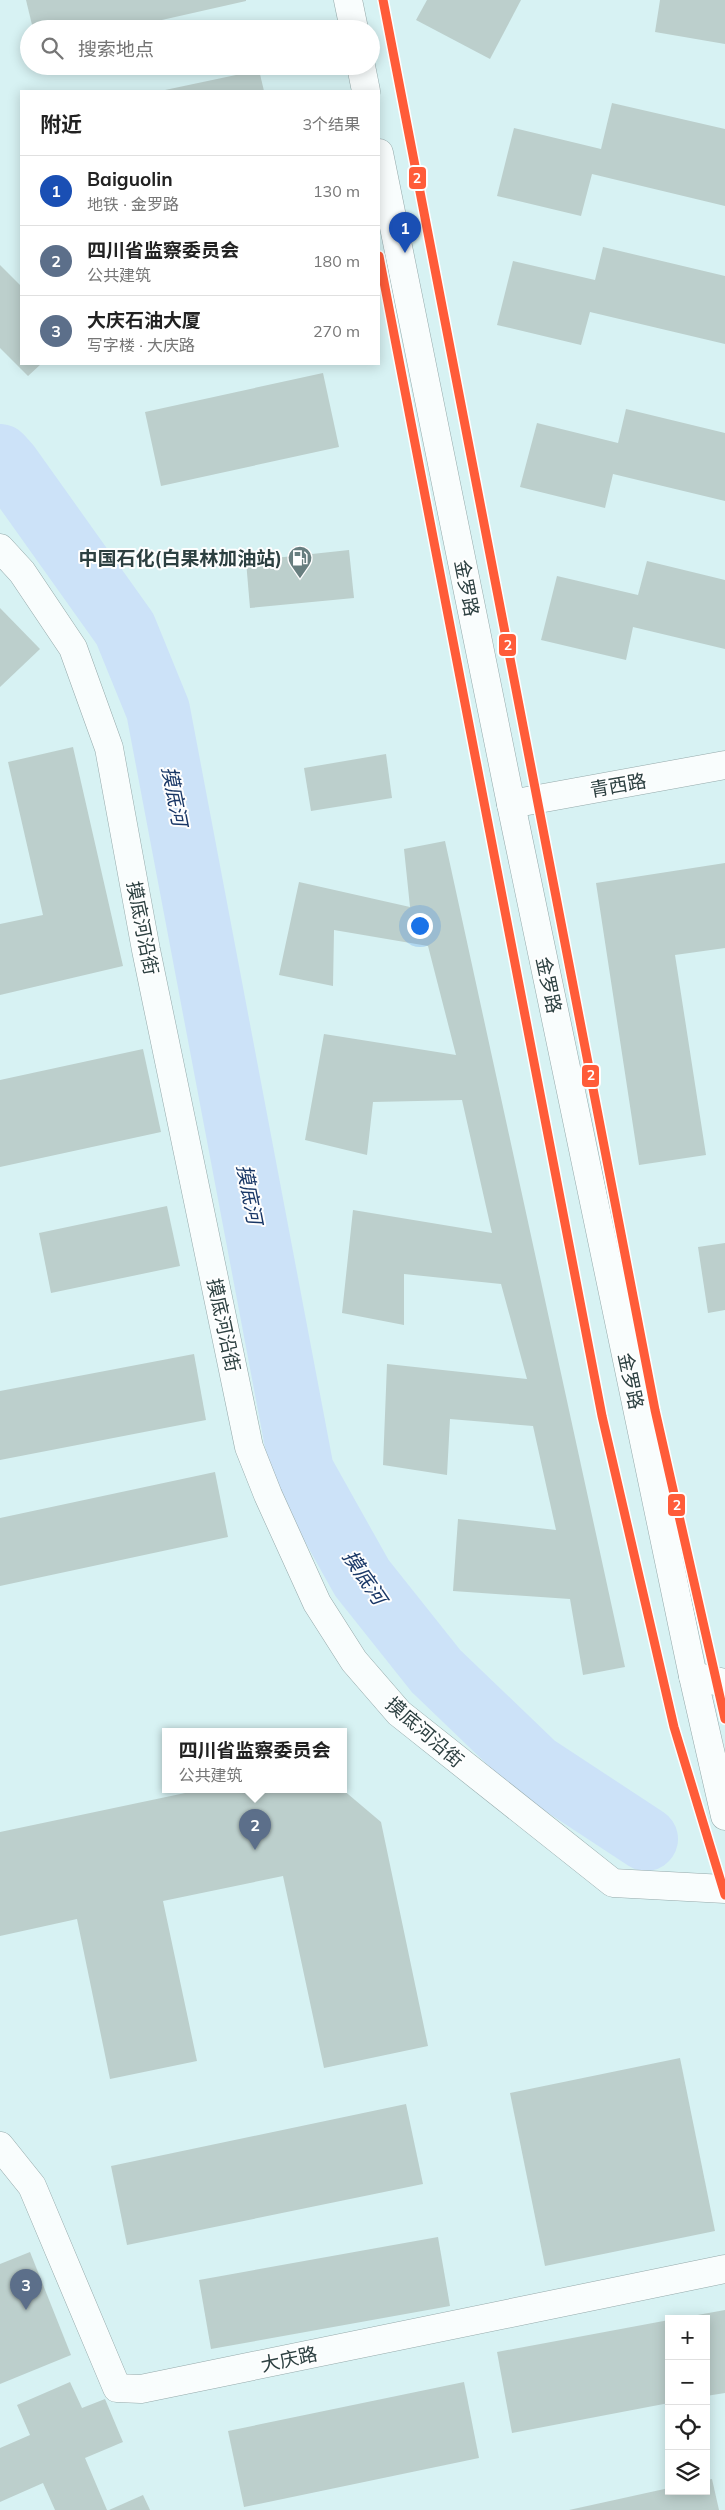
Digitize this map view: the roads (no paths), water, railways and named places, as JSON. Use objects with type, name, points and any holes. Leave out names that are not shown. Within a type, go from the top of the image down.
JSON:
[{"type":"street","points":[[348,0],[352,20]]},
{"type":"street","points":[[363,75],[366,90]]},
{"type":"street","name":"金罗路","points":[[380,158],[511,804],[692,1676],[725,1816]]},
{"type":"street","name":"摸底河沿街","points":[[0,548],[22,572],[73,648],[108,748],[146,950],[249,1447],[268,1495],[317,1602],[354,1660],[399,1714],[613,1883],[725,1889]]},
{"type":"street","name":"青西路","points":[[511,804],[725,766]]},
{"type":"street","points":[[692,1676],[725,1683]]},
{"type":"street","name":"大庆路","points":[[0,2146],[32,2186],[117,2388],[142,2389],[725,2269]]},
{"type":"waterway","name":"摸底河","points":[[0,456],[125,629],[158,710],[302,1471],[362,1578],[436,1671],[535,1766],[646,1839]]},
{"type":"place","name":"Baiguolin","points":[[405,253]]},
{"type":"place","name":"中国石化(白果林加油站)","points":[[300,579]]},
{"type":"place","name":"四川省监察委员会","points":[[255,1850]]},
{"type":"place","name":"大庆石油大厦","points":[[26,2310]]}]
